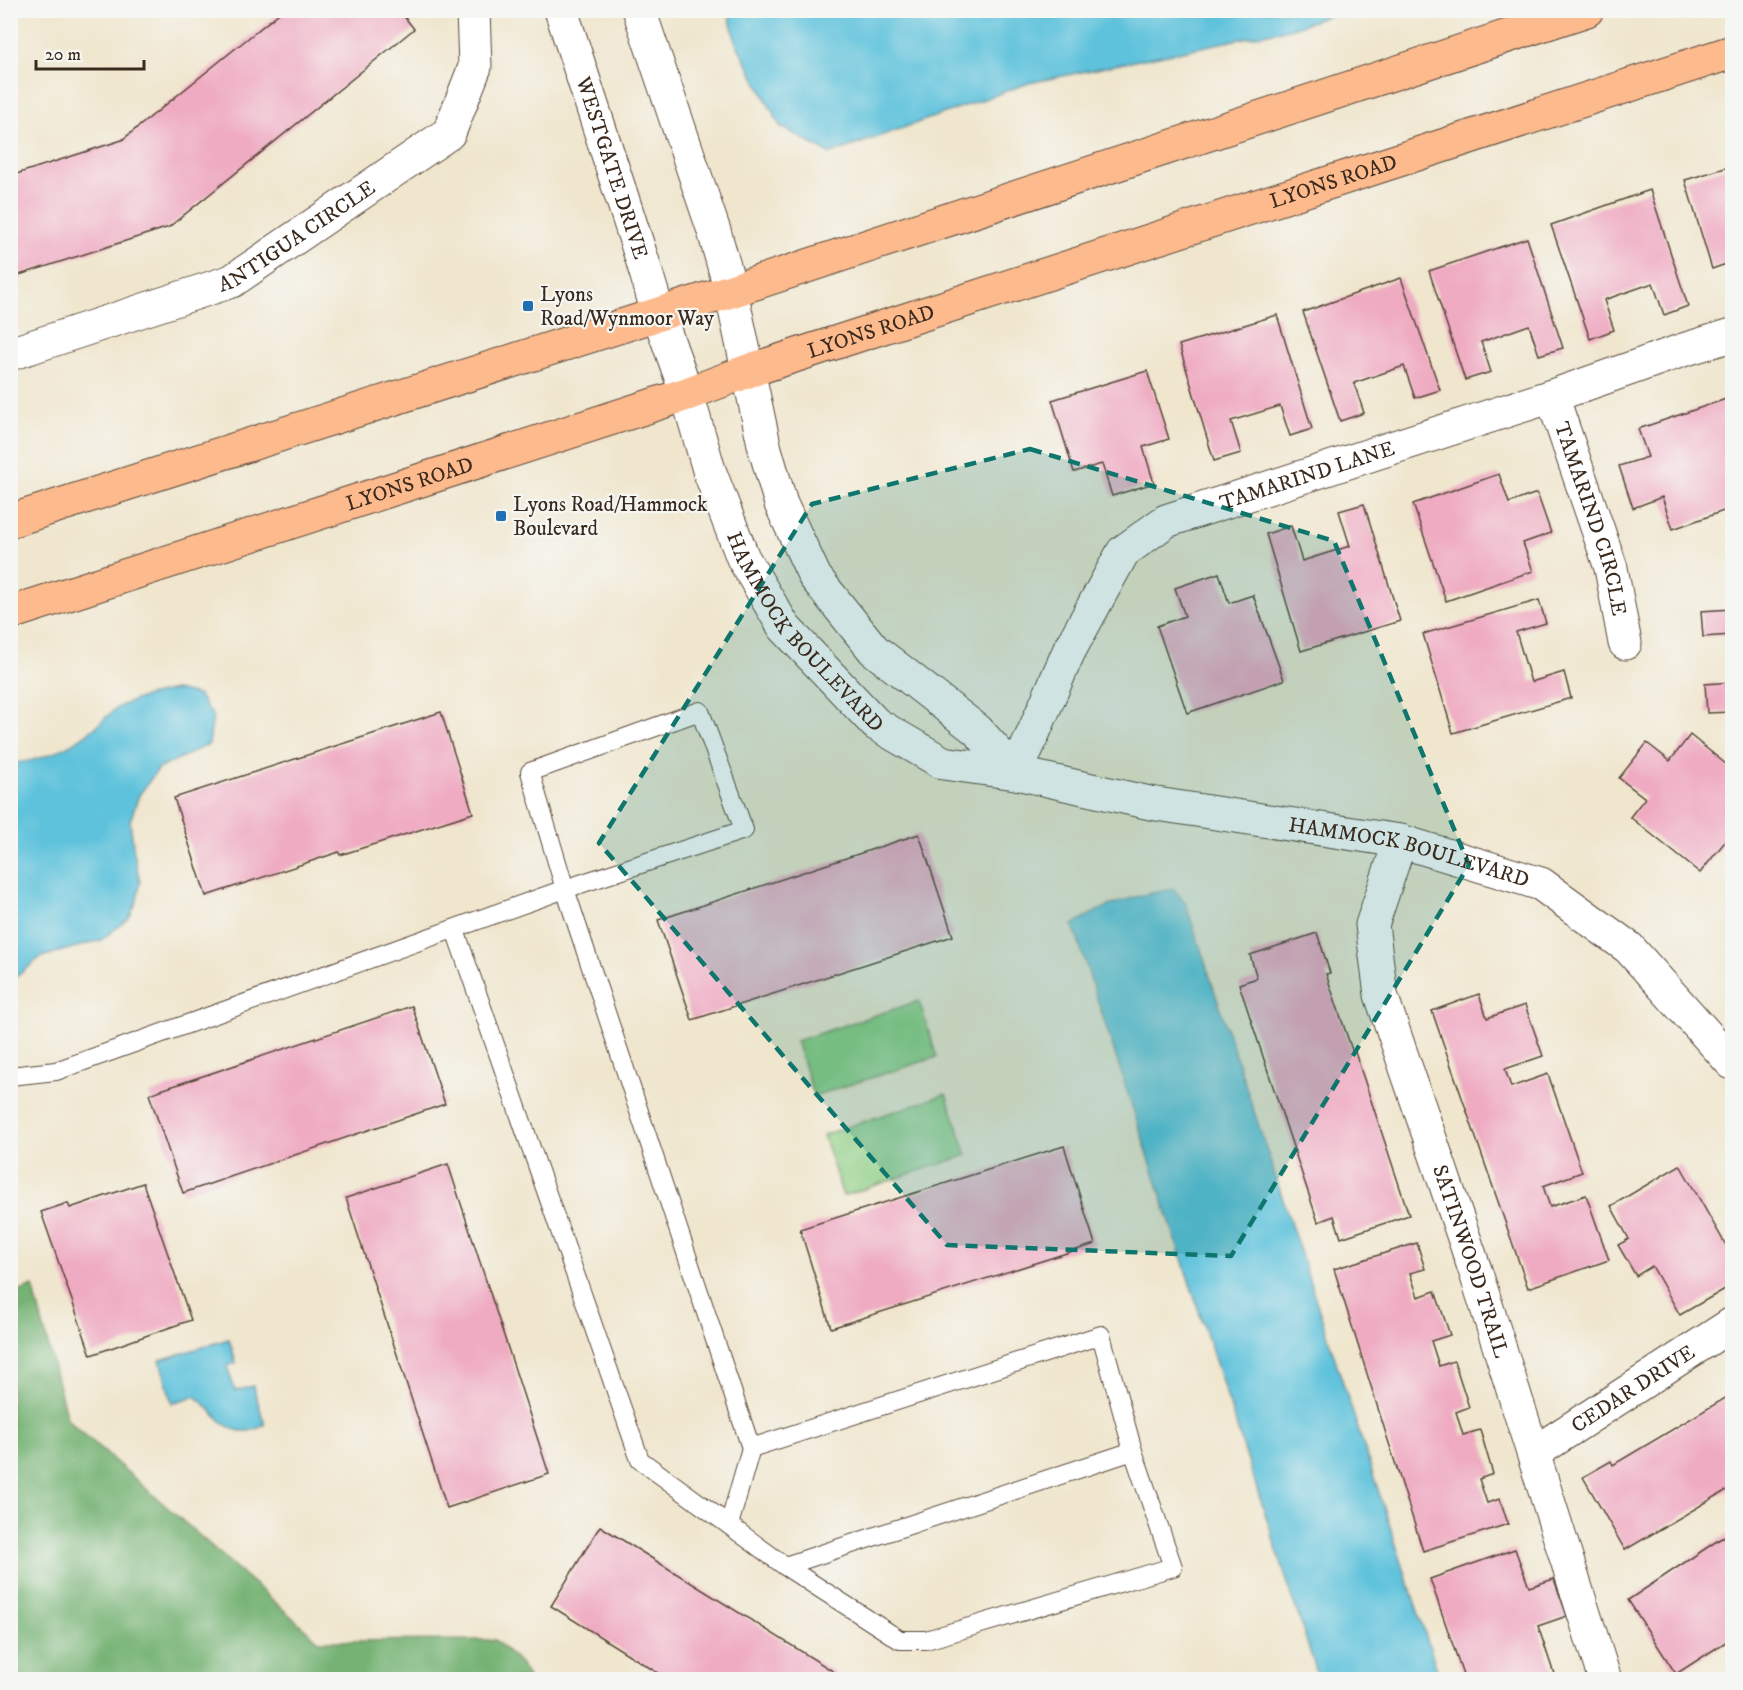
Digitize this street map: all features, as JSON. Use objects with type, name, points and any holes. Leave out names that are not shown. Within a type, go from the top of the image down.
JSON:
[{"type":"main road","points":[[10,521],[731,291],[1587,10]]},
{"type":"main road","name":"LYONS ROAD","points":[[10,613],[1732,52]]},
{"type":"street","name":"ANTIGUA CIRCLE","points":[[10,354],[232,281],[449,133],[475,67],[473,10]]},
{"type":"street","name":"WESTGATE DRIVE","points":[[561,10],[658,313],[687,394]]},
{"type":"street","points":[[639,10],[710,220],[731,291],[748,371]]},
{"type":"street","name":"TAMARIND LANE","points":[[1016,773],[1069,651],[1124,552],[1166,521],[1732,335]]},
{"type":"street","name":"HAMMOCK BOULEVARD","points":[[748,371],[765,449],[781,504],[814,577],[874,650],[977,730],[1016,773]]},
{"type":"street","name":"HAMMOCK BOULEVARD","points":[[687,394],[709,470],[743,558],[784,627],[876,724],[943,763],[1016,773],[1150,803],[1400,842],[1541,884],[1629,948],[1732,1063]]},
{"type":"street","name":"TAMARIND CIRCLE","points":[[1552,396],[1611,568],[1625,643]]},
{"type":"street","name":"SATINWOOD TRAIL","points":[[1400,842],[1371,925],[1381,995],[1475,1270],[1605,1680]]},
{"type":"street","name":"CEDAR DRIVE","points":[[1534,1453],[1732,1324]]},
{"type":"lane","points":[[10,1076],[56,1071],[565,890],[744,830],[700,711],[530,772],[565,890],[751,1448],[729,1525]]},
{"type":"lane","points":[[455,930],[640,1460],[785,1566],[900,1640],[926,1640],[1173,1567],[1133,1451],[1101,1335],[751,1448]]},
{"type":"lane","points":[[785,1566],[1133,1451]]},
{"type":"highlighted area","points":[[1030,449],[1334,541],[1469,865],[1231,1256],[947,1245],[599,843],[812,504]]},
{"type":"green space","points":[[919,1001],[937,1057],[814,1096],[796,1041]]},
{"type":"green space","points":[[946,1094],[967,1155],[843,1196],[823,1135]]},
{"type":"green space","points":[[33,1286],[67,1419],[319,1641],[495,1640],[520,1663],[529,1679],[11,1679],[11,1295]]},
{"type":"water","points":[[728,10],[1341,11],[1293,28],[1029,83],[830,154],[780,126],[736,43]]},
{"type":"water","points":[[175,690],[198,695],[213,716],[209,744],[158,769],[139,795],[130,821],[140,882],[137,901],[129,918],[101,940],[41,957],[11,981],[11,763],[33,760],[54,753],[83,737],[117,708],[138,699]]},
{"type":"water","points":[[1174,889],[1186,904],[1440,1679],[1319,1679],[1073,925],[1096,911],[1121,901]]},
{"type":"water","points":[[229,1339],[236,1363],[227,1366],[235,1391],[253,1386],[265,1425],[251,1430],[238,1431],[224,1424],[195,1396],[172,1403],[160,1360]]},
{"type":"building","points":[[283,10],[399,10],[414,29],[169,227],[10,278],[10,176],[122,140]]},
{"type":"building","points":[[1732,166],[1732,262],[1712,269],[1685,180]]},
{"type":"building","points":[[1650,190],[1688,306],[1664,315],[1653,283],[1604,300],[1614,330],[1590,339],[1551,225]]},
{"type":"building","points":[[1527,238],[1563,348],[1539,355],[1529,325],[1481,342],[1491,372],[1465,380],[1429,271]]},
{"type":"building","points":[[1401,278],[1440,390],[1415,398],[1404,366],[1354,383],[1364,413],[1340,421],[1303,312]]},
{"type":"building","points":[[1277,315],[1312,429],[1290,436],[1280,406],[1231,421],[1241,453],[1214,461],[1179,345]]},
{"type":"building","points":[[1147,371],[1169,439],[1143,447],[1154,483],[1112,496],[1102,464],[1074,472],[1052,400]]},
{"type":"building","points":[[1726,399],[1732,419],[1732,508],[1673,529],[1662,497],[1633,508],[1619,466],[1648,457],[1638,429]]},
{"type":"building","points":[[1499,474],[1509,503],[1537,493],[1551,533],[1523,543],[1533,571],[1446,601],[1413,504]]},
{"type":"building","points":[[1364,504],[1400,621],[1301,651],[1266,534],[1291,526],[1302,561],[1350,546],[1339,511]]},
{"type":"building","points":[[1219,573],[1229,603],[1253,595],[1284,680],[1187,713],[1157,626],[1185,616],[1175,588]]},
{"type":"building","points":[[1539,600],[1546,623],[1516,632],[1531,682],[1564,672],[1571,698],[1453,733],[1423,634]]},
{"type":"building","points":[[1732,609],[1732,635],[1703,637],[1701,611]]},
{"type":"building","points":[[1732,682],[1732,712],[1707,713],[1705,684]]},
{"type":"building","points":[[441,712],[473,813],[340,855],[339,852],[206,896],[174,798]]},
{"type":"building","points":[[1690,735],[1732,769],[1732,833],[1700,873],[1630,817],[1645,798],[1619,778],[1647,743],[1670,761]]},
{"type":"building","points":[[919,834],[953,936],[692,1020],[658,920]]},
{"type":"building","points":[[1317,933],[1330,973],[1326,974],[1353,1053],[1355,1052],[1409,1215],[1341,1238],[1334,1216],[1318,1222],[1239,984],[1257,978],[1250,955]]},
{"type":"building","points":[[1479,994],[1487,1018],[1525,1005],[1543,1056],[1505,1069],[1511,1087],[1548,1074],[1582,1172],[1543,1186],[1550,1207],[1586,1195],[1609,1260],[1528,1288],[1432,1011]]},
{"type":"building","points":[[412,1006],[445,1104],[183,1193],[149,1094]]},
{"type":"building","points":[[1064,1146],[1095,1244],[831,1328],[800,1229]]},
{"type":"building","points":[[448,1164],[549,1474],[447,1508],[346,1198]]},
{"type":"building","points":[[1680,1165],[1732,1256],[1732,1285],[1680,1315],[1652,1266],[1636,1276],[1618,1245],[1629,1239],[1611,1206]]},
{"type":"building","points":[[143,1183],[191,1320],[91,1355],[41,1212],[68,1203],[70,1208]]},
{"type":"building","points":[[1417,1243],[1425,1269],[1410,1273],[1418,1297],[1435,1291],[1450,1335],[1431,1341],[1439,1366],[1454,1361],[1469,1407],[1456,1412],[1463,1435],[1480,1430],[1493,1474],[1479,1479],[1487,1503],[1500,1499],[1508,1524],[1423,1551],[1334,1269]]},
{"type":"building","points":[[1732,1394],[1732,1487],[1625,1550],[1583,1477],[1611,1461],[1613,1465]]},
{"type":"building","points":[[600,1526],[836,1673],[832,1680],[669,1680],[551,1606]]},
{"type":"building","points":[[1732,1531],[1732,1638],[1676,1674],[1628,1600]]},
{"type":"building","points":[[1515,1549],[1529,1587],[1554,1579],[1567,1616],[1538,1626],[1556,1680],[1465,1680],[1430,1579]]},
{"type":"place","name":"Lyons Road/Wynmoor Way","points":[[528,306]]},
{"type":"place","name":"Lyons Road/Hammock Boulevard","points":[[501,516]]}]
